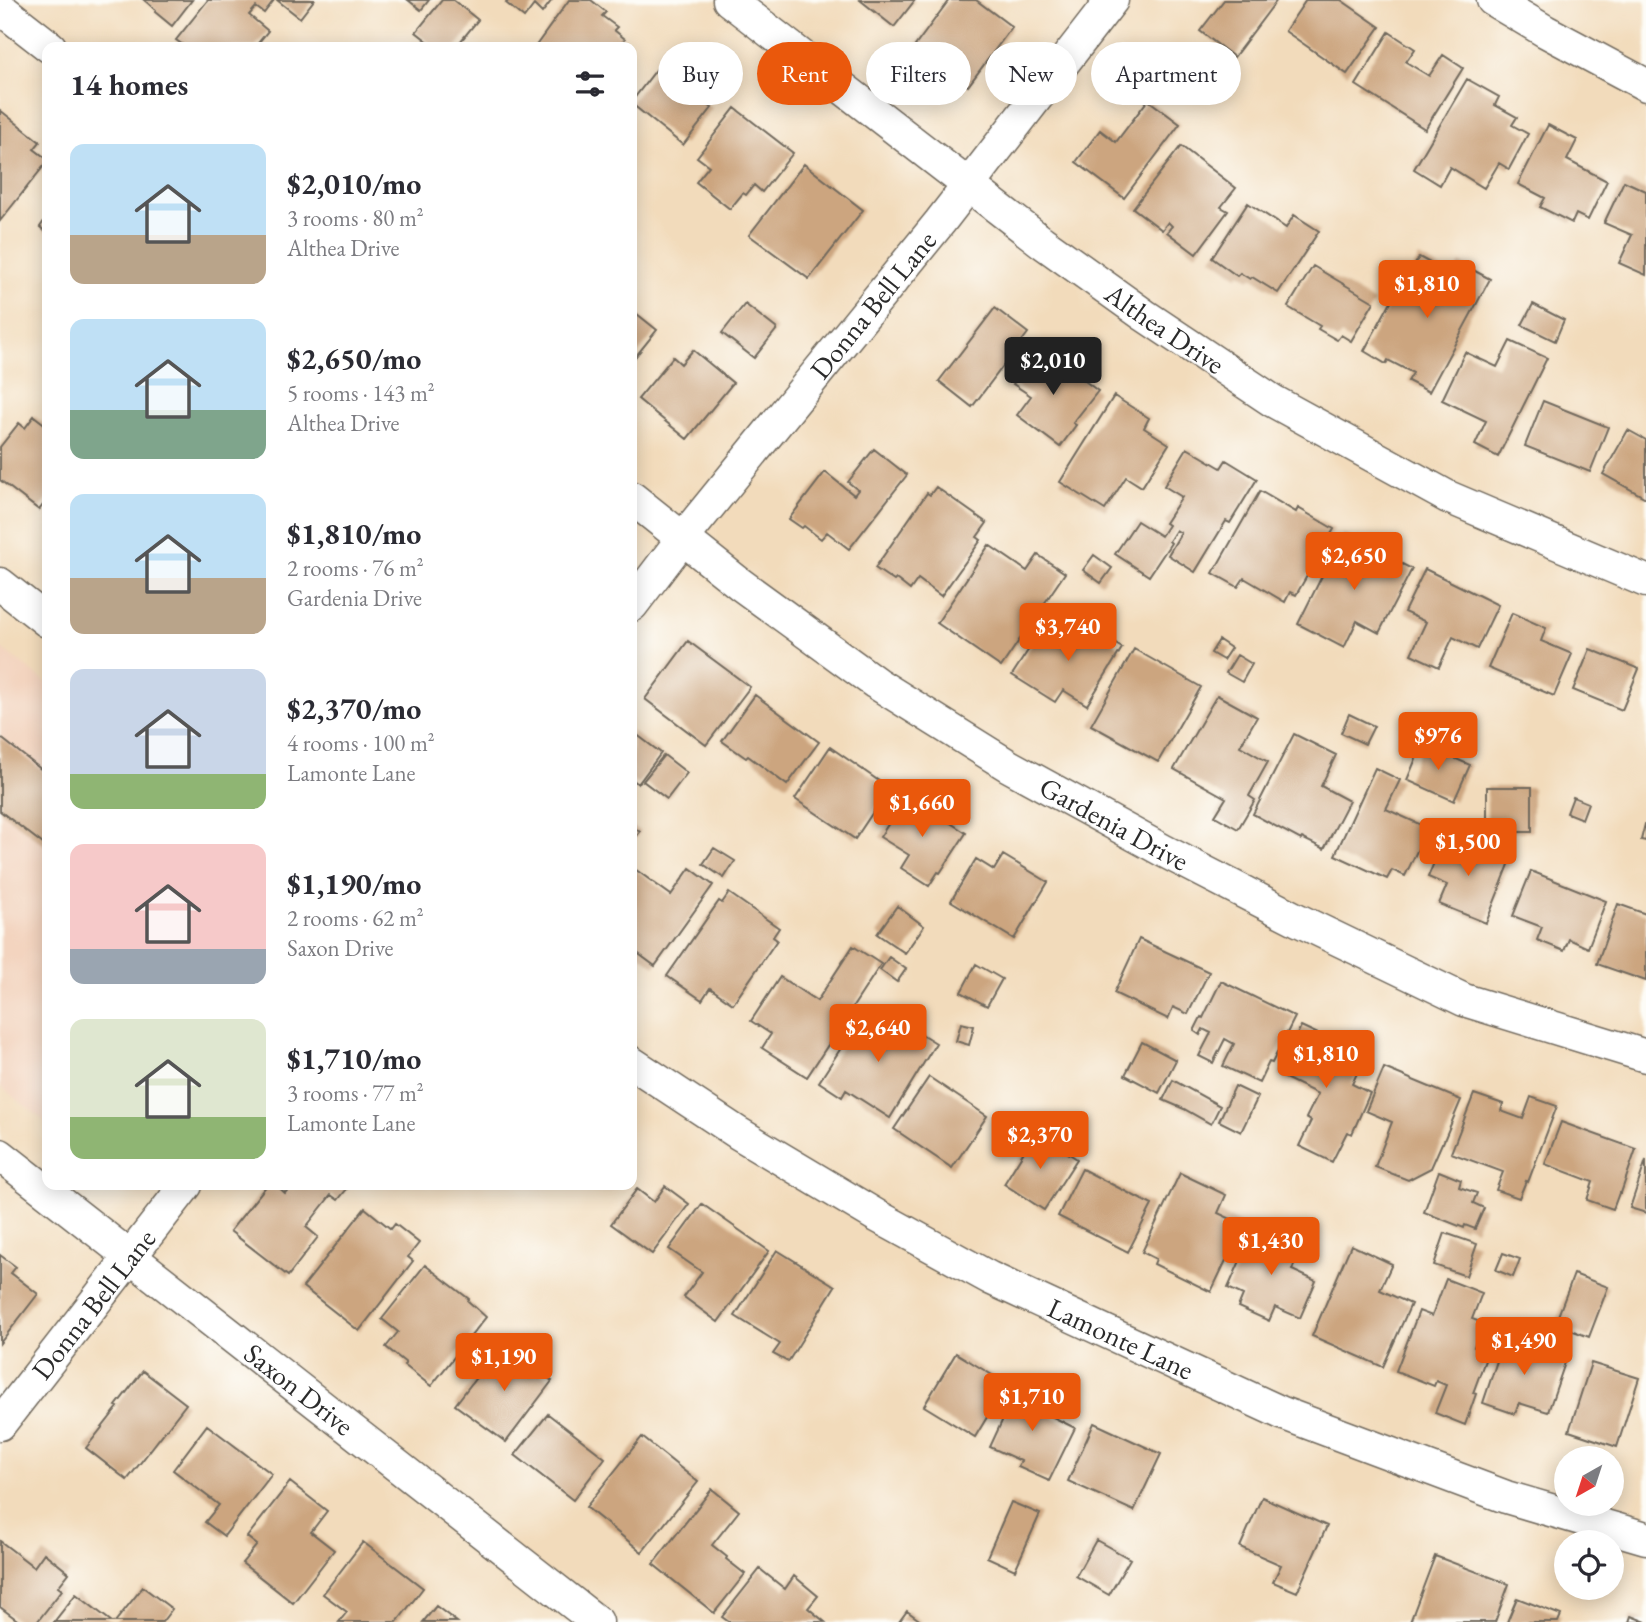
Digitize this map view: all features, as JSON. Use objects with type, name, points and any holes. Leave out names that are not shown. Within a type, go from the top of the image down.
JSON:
[{"type":"street","name":"Althea Drive","points":[[729,0],[1042,242],[1144,315],[1273,401],[1448,498],[1646,581]]},
{"type":"street","name":"Donna Bell Lane","points":[[637,598],[1112,0]]},
{"type":"street","points":[[1493,0],[1646,85]]},
{"type":"street","points":[[0,8],[44,42]]},
{"type":"street","name":"Gardenia Drive","points":[[637,502],[740,584],[876,683],[1009,766],[1164,851],[1298,920],[1464,1000],[1646,1056]]},
{"type":"street","points":[[0,584],[42,617]]},
{"type":"street","name":"Lamonte Lane","points":[[637,1066],[738,1133],[877,1216],[990,1278],[1282,1413],[1506,1497],[1646,1538]]},
{"type":"street","name":"Saxon Drive","points":[[0,1156],[42,1188]]},
{"type":"street","name":"Saxon Drive","points":[[45,1190],[597,1622]]},
{"type":"street","name":"Donna Bell Lane","points":[[0,1424],[182,1190]]},
{"type":"shaded area","points":[[0,647],[42,679],[42,1119],[0,1086]]},
{"type":"building","points":[[144,0],[192,0],[172,26]]},
{"type":"building","points":[[208,0],[274,0],[264,13],[256,7],[249,15],[268,31],[259,42],[176,40]]},
{"type":"building","points":[[277,0],[314,0],[300,18]]},
{"type":"building","points":[[408,0],[429,0],[421,10]]},
{"type":"building","points":[[442,0],[453,0],[478,20],[460,42],[429,42],[416,32]]},
{"type":"building","points":[[509,0],[552,0],[542,13],[534,5],[524,18],[506,3]]},
{"type":"building","points":[[569,0],[591,0],[606,12],[602,16],[617,27],[614,30],[625,39],[623,42],[539,42]]},
{"type":"building","points":[[860,0],[915,0],[894,27]]},
{"type":"building","points":[[949,0],[976,0],[1012,27],[1001,42],[985,42],[985,63],[971,82],[971,42],[918,42]]},
{"type":"building","points":[[1224,0],[1277,0],[1241,48],[1241,42],[1214,42],[1200,31]]},
{"type":"building","points":[[1306,0],[1341,0],[1380,27],[1347,74],[1285,31]]},
{"type":"building","points":[[1389,32],[1415,49],[1406,62],[1429,76],[1443,55],[1463,68],[1425,129],[1356,85]]},
{"type":"building","points":[[658,67],[658,105],[708,105],[712,108],[683,145],[637,108],[637,95]]},
{"type":"building","points":[[1467,79],[1499,97],[1495,105],[1517,117],[1512,125],[1528,134],[1509,169],[1499,163],[1484,188],[1450,167],[1440,185],[1414,169]]},
{"type":"building","points":[[1144,105],[1155,105],[1180,124],[1124,198],[1076,162],[1100,130],[1116,142]]},
{"type":"building","points":[[735,108],[793,153],[762,192],[754,185],[746,195],[743,193],[730,209],[696,182],[709,166],[697,157]]},
{"type":"building","points":[[0,110],[40,142],[34,149],[42,155],[42,168],[0,221]]},
{"type":"building","points":[[1548,125],[1577,140],[1567,160],[1607,181],[1588,220],[1576,214],[1572,223],[1540,207],[1545,198],[1518,184]]},
{"type":"building","points":[[1181,146],[1236,188],[1221,207],[1228,211],[1196,254],[1167,232],[1172,226],[1168,222],[1162,230],[1133,208]]},
{"type":"building","points":[[804,164],[863,210],[809,279],[749,235]]},
{"type":"building","points":[[1624,181],[1646,191],[1646,275],[1619,263],[1632,235],[1604,223]]},
{"type":"building","points":[[1248,203],[1286,228],[1294,215],[1319,231],[1278,293],[1252,277],[1250,279],[1240,273],[1237,276],[1212,258]]},
{"type":"building","points":[[1419,257],[1454,276],[1460,263],[1490,279],[1429,392],[1408,381],[1413,373],[1388,360],[1386,364],[1364,351],[1407,272],[1410,274]]},
{"type":"building","points":[[1313,266],[1374,302],[1351,341],[1341,335],[1337,340],[1318,329],[1320,326],[1288,307]]},
{"type":"building","points":[[745,304],[777,329],[754,358],[722,333]]},
{"type":"building","points":[[1533,304],[1564,320],[1555,341],[1522,325]]},
{"type":"building","points":[[995,308],[1028,333],[972,407],[939,381]]},
{"type":"building","points":[[637,314],[657,330],[637,355]]},
{"type":"building","points":[[1510,341],[1547,358],[1498,457],[1475,445],[1486,421],[1442,400],[1465,352],[1497,367]]},
{"type":"building","points":[[1040,347],[1098,391],[1073,423],[1076,425],[1060,447],[1017,415],[1031,396],[1013,384]]},
{"type":"building","points":[[693,350],[733,383],[687,439],[638,399],[673,357],[681,364]]},
{"type":"building","points":[[1114,396],[1149,418],[1144,428],[1169,444],[1142,487],[1126,477],[1105,510],[1060,482]]},
{"type":"building","points":[[1543,401],[1608,427],[1590,472],[1525,446]]},
{"type":"building","points":[[34,416],[42,422],[42,506],[39,510],[0,480],[0,447],[19,423],[25,428]]},
{"type":"building","points":[[1628,430],[1646,440],[1646,498],[1603,474]]},
{"type":"building","points":[[1187,448],[1221,468],[1226,460],[1257,479],[1230,523],[1226,521],[1195,572],[1168,555],[1181,533],[1176,530],[1169,541],[1171,543],[1149,576],[1115,554],[1137,521],[1161,536],[1168,525],[1165,523],[1182,497],[1164,486]]},
{"type":"building","points":[[874,449],[907,475],[849,549],[827,532],[821,539],[789,519],[825,472],[854,495],[858,490],[848,482]]},
{"type":"building","points":[[936,487],[987,523],[977,537],[981,540],[941,596],[918,579],[910,590],[875,568],[927,493],[930,495]]},
{"type":"building","points":[[1260,491],[1296,512],[1298,508],[1334,529],[1296,595],[1290,592],[1285,602],[1244,578],[1238,587],[1213,573]]},
{"type":"building","points":[[1343,534],[1412,569],[1379,633],[1357,621],[1344,648],[1298,624]]},
{"type":"building","points":[[989,545],[1027,571],[1038,555],[1065,573],[1001,667],[937,623]]},
{"type":"building","points":[[1094,555],[1112,568],[1101,583],[1083,570]]},
{"type":"building","points":[[1425,569],[1498,605],[1477,649],[1453,637],[1439,667],[1411,654],[1426,622],[1404,612]]},
{"type":"building","points":[[1512,613],[1546,628],[1541,641],[1572,654],[1554,696],[1488,668]]},
{"type":"building","points":[[1081,622],[1122,648],[1087,705],[1063,690],[1055,702],[1012,675],[1044,626],[1070,641]]},
{"type":"building","points":[[1219,640],[1231,648],[1223,660],[1211,653]]},
{"type":"building","points":[[688,641],[750,687],[706,745],[645,699]]},
{"type":"building","points":[[1134,649],[1201,687],[1158,762],[1091,725]]},
{"type":"building","points":[[1590,649],[1639,669],[1622,710],[1573,690]]},
{"type":"building","points":[[1237,655],[1252,664],[1242,682],[1226,673]]},
{"type":"building","points":[[755,695],[819,742],[787,785],[748,756],[746,758],[722,741]]},
{"type":"building","points":[[1217,695],[1257,717],[1240,746],[1268,762],[1249,796],[1255,800],[1238,829],[1215,816],[1226,798],[1174,769]]},
{"type":"building","points":[[1349,714],[1374,726],[1365,744],[1341,733]]},
{"type":"building","points":[[1294,734],[1336,755],[1321,786],[1349,801],[1324,849],[1253,814]]},
{"type":"building","points":[[637,735],[661,753],[637,783]]},
{"type":"building","points":[[0,737],[42,770],[42,843],[0,811]]},
{"type":"building","points":[[1422,744],[1470,765],[1454,801],[1407,780]]},
{"type":"building","points":[[830,747],[889,788],[855,839],[795,799]]},
{"type":"building","points":[[664,755],[687,773],[667,799],[643,781]]},
{"type":"building","points":[[1375,768],[1400,780],[1386,809],[1428,828],[1405,876],[1392,870],[1387,879],[1335,855]]},
{"type":"building","points":[[1487,787],[1532,787],[1532,832],[1487,832]]},
{"type":"building","points":[[907,795],[966,833],[929,886],[901,868],[909,855],[880,837]]},
{"type":"building","points":[[1573,797],[1588,803],[1582,819],[1567,813]]},
{"type":"building","points":[[1646,824],[1646,841],[1641,840]]},
{"type":"building","points":[[1445,836],[1510,862],[1486,923],[1439,904],[1447,885],[1428,877]]},
{"type":"building","points":[[714,848],[735,861],[724,878],[703,864]]},
{"type":"building","points":[[1003,855],[1048,882],[1014,939],[951,901],[976,859],[994,870]]},
{"type":"building","points":[[690,868],[713,885],[655,966],[637,953],[637,871],[671,895]]},
{"type":"building","points":[[1531,871],[1606,901],[1588,948],[1569,939],[1564,951],[1537,940],[1542,927],[1513,916]]},
{"type":"building","points":[[729,893],[779,928],[773,937],[777,940],[733,1004],[710,988],[702,1000],[667,976],[719,901],[722,903]]},
{"type":"building","points":[[1618,904],[1646,914],[1646,981],[1597,964]]},
{"type":"building","points":[[897,906],[924,926],[905,953],[877,934]]},
{"type":"building","points":[[1139,939],[1209,972],[1188,1014],[1173,1007],[1168,1019],[1114,993]]},
{"type":"building","points":[[853,946],[881,964],[807,1077],[762,1048],[771,1034],[751,1021],[780,977],[817,1001]]},
{"type":"building","points":[[889,957],[906,969],[897,982],[880,970]]},
{"type":"building","points":[[976,964],[1002,979],[987,1006],[961,992]]},
{"type":"building","points":[[1221,981],[1295,1017],[1259,1083],[1223,1066],[1234,1044],[1225,1039],[1213,1063],[1199,1056],[1211,1033],[1203,1029],[1200,1035],[1194,1031]]},
{"type":"building","points":[[863,1014],[892,1032],[900,1021],[936,1043],[890,1118],[846,1090],[842,1097],[819,1082]]},
{"type":"building","points":[[961,1023],[974,1026],[969,1045],[956,1041]]},
{"type":"building","points":[[1301,1026],[1365,1056],[1352,1084],[1370,1093],[1352,1134],[1347,1132],[1332,1162],[1299,1146],[1311,1121],[1306,1118],[1318,1094],[1279,1075]]},
{"type":"building","points":[[1142,1042],[1176,1060],[1159,1093],[1125,1075]]},
{"type":"building","points":[[1384,1068],[1461,1100],[1431,1168],[1408,1180],[1375,1167],[1392,1122],[1366,1111]]},
{"type":"building","points":[[929,1077],[987,1116],[952,1168],[894,1129]]},
{"type":"building","points":[[1173,1080],[1220,1106],[1211,1124],[1163,1100]]},
{"type":"building","points":[[1235,1086],[1258,1097],[1241,1132],[1219,1121]]},
{"type":"building","points":[[1474,1094],[1503,1104],[1501,1111],[1523,1119],[1531,1097],[1557,1106],[1528,1182],[1526,1181],[1519,1198],[1496,1190],[1503,1172],[1451,1153]]},
{"type":"building","points":[[1561,1122],[1636,1149],[1613,1209],[1587,1200],[1593,1182],[1545,1164]]},
{"type":"building","points":[[1036,1132],[1077,1159],[1044,1210],[1004,1184]]},
{"type":"building","points":[[1646,1160],[1646,1213],[1630,1208]]},
{"type":"building","points":[[1082,1169],[1152,1205],[1128,1252],[1058,1216]]},
{"type":"building","points":[[1439,1171],[1461,1180],[1459,1187],[1477,1193],[1473,1203],[1484,1208],[1475,1229],[1465,1225],[1464,1228],[1424,1212]]},
{"type":"building","points":[[1180,1173],[1226,1195],[1218,1213],[1246,1226],[1232,1258],[1228,1256],[1211,1292],[1154,1264],[1156,1259],[1142,1252]]},
{"type":"building","points":[[665,1186],[689,1204],[652,1254],[611,1224],[637,1189],[654,1202]]},
{"type":"building","points":[[263,1190],[282,1190],[285,1193],[288,1190],[346,1190],[338,1200],[331,1195],[306,1227],[318,1237],[288,1276],[230,1231]]},
{"type":"building","points":[[702,1204],[769,1251],[718,1322],[684,1297],[702,1272],[669,1249]]},
{"type":"building","points":[[365,1208],[391,1229],[395,1224],[419,1243],[408,1257],[413,1261],[359,1331],[303,1287]]},
{"type":"building","points":[[1255,1227],[1301,1248],[1292,1270],[1316,1281],[1300,1318],[1275,1307],[1269,1321],[1238,1307],[1243,1295],[1228,1288]]},
{"type":"building","points":[[1445,1233],[1477,1244],[1466,1276],[1434,1265]]},
{"type":"building","points":[[1351,1245],[1392,1264],[1380,1290],[1411,1304],[1383,1367],[1312,1336]]},
{"type":"building","points":[[777,1250],[835,1286],[788,1362],[773,1354],[780,1344],[735,1316]]},
{"type":"building","points":[[1503,1253],[1520,1259],[1513,1277],[1496,1270]]},
{"type":"building","points":[[0,1255],[16,1267],[11,1273],[38,1294],[0,1343]]},
{"type":"building","points":[[425,1265],[469,1299],[468,1301],[486,1317],[431,1386],[386,1347],[398,1332],[382,1319]]},
{"type":"building","points":[[1574,1274],[1608,1287],[1589,1337],[1555,1324]]},
{"type":"building","points":[[1446,1279],[1482,1293],[1472,1319],[1483,1323],[1474,1347],[1488,1352],[1465,1425],[1435,1413],[1446,1385],[1436,1381],[1434,1386],[1396,1371],[1419,1311],[1432,1316]]},
{"type":"building","points":[[1505,1337],[1567,1357],[1548,1412],[1519,1403],[1515,1414],[1483,1403]]},
{"type":"building","points":[[502,1344],[552,1381],[506,1442],[455,1405]]},
{"type":"building","points":[[956,1353],[1007,1384],[975,1437],[924,1406]]},
{"type":"building","points":[[1591,1363],[1639,1378],[1617,1446],[1569,1431]]},
{"type":"building","points":[[143,1371],[186,1404],[127,1480],[86,1448]]},
{"type":"building","points":[[1020,1382],[1052,1398],[1045,1413],[1075,1428],[1049,1481],[1018,1467],[1021,1461],[990,1447]]},
{"type":"building","points":[[548,1414],[605,1458],[573,1500],[515,1455]]},
{"type":"building","points":[[1094,1423],[1161,1454],[1134,1511],[1068,1481]]},
{"type":"building","points":[[207,1425],[272,1474],[224,1536],[205,1522],[219,1505],[173,1470]]},
{"type":"building","points":[[642,1437],[698,1482],[642,1552],[586,1507]]},
{"type":"building","points":[[290,1482],[327,1511],[311,1532],[334,1550],[293,1603],[242,1563],[257,1545],[247,1537]]},
{"type":"building","points":[[712,1489],[739,1511],[712,1545],[745,1574],[714,1613],[653,1564]]},
{"type":"building","points":[[1262,1497],[1327,1526],[1297,1592],[1273,1582],[1281,1565],[1240,1547]]},
{"type":"building","points":[[1011,1502],[1040,1514],[1015,1570],[987,1557]]},
{"type":"building","points":[[1096,1540],[1130,1559],[1109,1595],[1076,1576]]},
{"type":"building","points":[[0,1541],[34,1567],[44,1553],[69,1573],[58,1587],[62,1590],[37,1622],[20,1622],[0,1607]]},
{"type":"building","points":[[363,1542],[423,1588],[397,1622],[339,1622],[347,1612],[323,1594]]},
{"type":"building","points":[[1435,1556],[1509,1584],[1495,1622],[1410,1622]]},
{"type":"building","points":[[760,1569],[785,1589],[794,1576],[818,1596],[808,1608],[825,1622],[729,1622],[722,1617]]},
{"type":"building","points":[[143,1587],[172,1609],[162,1622],[115,1622]]},
{"type":"building","points":[[76,1594],[112,1622],[54,1622]]},
{"type":"building","points":[[1517,1598],[1561,1615],[1558,1622],[1507,1622]]},
{"type":"building","points":[[436,1606],[457,1622],[423,1622]]},
{"type":"building","points":[[907,1611],[922,1622],[899,1622]]},
{"type":"building","points":[[1631,1616],[1646,1622],[1629,1622]]}]
